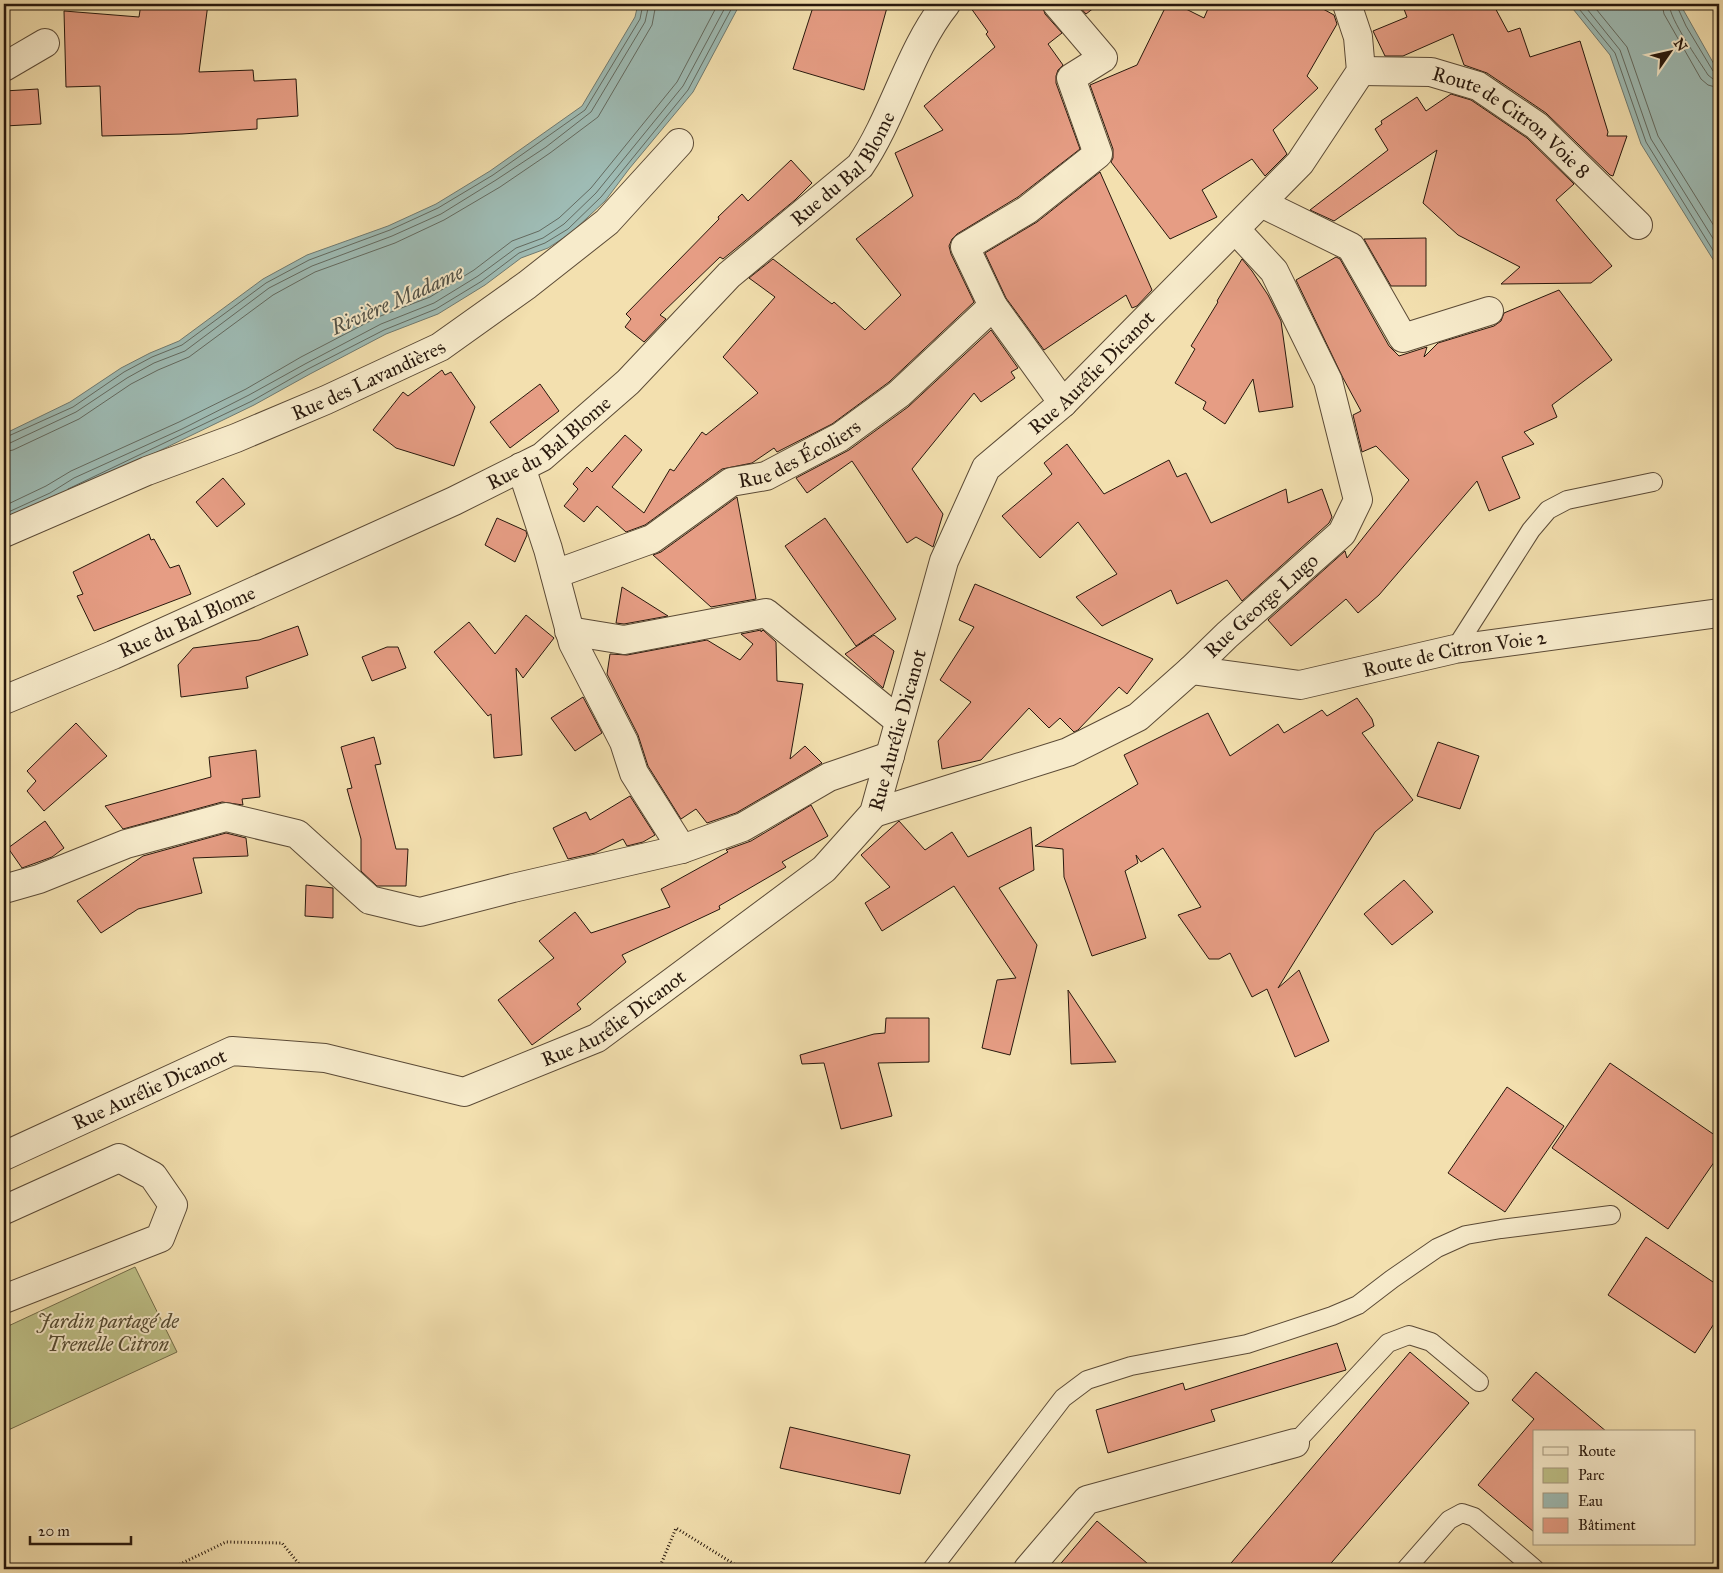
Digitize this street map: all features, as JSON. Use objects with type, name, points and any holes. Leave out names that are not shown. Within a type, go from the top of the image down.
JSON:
[{"type":"street","name":"Rue du Bal Blome","points":[[4,700],[141,642],[454,500],[542,456],[628,382],[729,275],[860,166],[873,148],[917,52],[946,4]]},
{"type":"street","points":[[1057,4],[1103,58],[1071,78],[1098,154],[1027,210],[965,247],[993,306],[1063,403]]},
{"type":"street","points":[[1347,4],[1358,37],[1361,71]]},
{"type":"street","points":[[4,67],[44,43]]},
{"type":"street","name":"Rue Aurélie Dicanot","points":[[4,1156],[232,1051],[325,1058],[464,1092],[597,1038],[824,869],[874,813],[944,561],[986,468],[1063,403],[1300,164],[1361,71]]},
{"type":"street","name":"Route de Citron Voie 8","points":[[1361,71],[1431,72],[1478,86],[1537,126],[1638,225]]},
{"type":"street","name":"Rue des Lavandières","points":[[4,533],[147,471],[236,438],[326,400],[440,347],[527,285],[607,222],[679,143]]},
{"type":"street","points":[[1261,203],[1351,247],[1403,338],[1490,311]]},
{"type":"street","name":"Rue George Lugo","points":[[874,813],[1068,752],[1138,717],[1191,670],[1226,635],[1342,533],[1358,500],[1328,381],[1274,271],[1235,230]]},
{"type":"street","name":"Rue des Écoliers","points":[[555,574],[652,539],[731,482],[766,476],[840,437],[899,394],[993,306]]},
{"type":"street","points":[[521,467],[555,574],[573,643],[624,742],[634,773],[682,849]]},
{"type":"street","name":"Route de Citron Voie 2","points":[[1191,670],[1300,685],[1455,649],[1719,612]]},
{"type":"street","points":[[569,631],[624,640],[766,613],[899,721]]},
{"type":"street","points":[[4,889],[39,879],[126,844],[226,817],[297,834],[370,900],[420,912],[513,888],[682,849],[743,827],[829,777],[890,756]]},
{"type":"street","points":[[4,1210],[119,1158],[153,1176],[173,1204],[160,1238],[4,1299]]},
{"type":"street","points":[[1028,1569],[1087,1500],[1295,1443]]},
{"type":"lane","points":[[1455,649],[1531,530],[1548,510],[1566,500],[1653,482]]},
{"type":"lane","points":[[932,1569],[1063,1398],[1087,1380],[1131,1366],[1248,1344],[1332,1316],[1358,1305],[1392,1278],[1436,1248],[1466,1235],[1611,1215]]},
{"type":"lane","points":[[1295,1443],[1388,1343],[1409,1335],[1431,1342],[1479,1382]]},
{"type":"lane","points":[[1406,1569],[1449,1520],[1462,1513],[1474,1517],[1535,1569]]},
{"type":"path","points":[[659,1569],[676,1528],[742,1569]]},
{"type":"path","points":[[170,1569],[226,1542],[282,1542],[303,1569]]},
{"type":"green space","name":"Jardin partagé de Trenelle Citron","points":[[135,1267],[177,1352],[4,1432],[4,1328]]},
{"type":"water","name":"Rivière Madame","points":[[638,4],[740,4],[693,92],[605,201],[571,233],[548,248],[521,258],[485,285],[438,314],[386,334],[254,405],[4,526],[4,434],[70,402],[121,368],[179,341],[263,279],[307,255],[388,226],[436,204],[490,171],[582,106],[635,17]]},
{"type":"water","points":[[1569,4],[1680,4],[1719,73],[1719,269],[1641,144],[1610,55]]},
{"type":"building","points":[[141,4],[208,4],[199,72],[253,70],[254,81],[296,79],[298,116],[257,119],[257,129],[182,134],[102,136],[100,86],[66,87],[64,11],[139,17]]},
{"type":"building","points":[[814,4],[888,4],[864,90],[793,69]]},
{"type":"building","points":[[968,4],[1042,4],[1045,14],[1062,33],[1048,44],[1063,65],[1058,70],[1056,83],[1080,149],[1018,197],[957,234],[952,239],[949,246],[951,254],[974,302],[889,382],[832,424],[777,452],[774,448],[752,463],[722,469],[645,525],[626,532],[597,506],[584,522],[564,506],[578,489],[573,484],[587,467],[592,472],[625,435],[642,450],[612,487],[644,513],[670,469],[674,471],[702,432],[706,435],[758,393],[723,357],[775,297],[749,278],[773,259],[832,304],[834,302],[865,330],[901,295],[856,239],[913,196],[895,153],[943,130],[924,106],[995,47],[986,34],[988,32]]},
{"type":"building","points":[[1077,4],[1099,4],[1086,14]]},
{"type":"building","points":[[1167,4],[1176,4],[1204,18],[1210,4],[1314,4],[1334,15],[1337,24],[1307,76],[1318,88],[1273,130],[1287,154],[1265,176],[1252,159],[1202,190],[1217,217],[1170,239],[1111,162],[1113,149],[1090,85],[1137,65]]},
{"type":"building","points":[[1402,4],[1493,4],[1508,32],[1520,28],[1530,57],[1580,41],[1608,132],[1607,136],[1627,136],[1613,176],[1546,113],[1487,73],[1464,65],[1453,34],[1403,56],[1385,56],[1373,31],[1407,17]]},
{"type":"building","points":[[38,89],[41,124],[5,126],[4,91]]},
{"type":"building","points":[[1451,94],[1471,100],[1527,138],[1574,184],[1556,200],[1612,266],[1591,283],[1501,284],[1520,267],[1458,235],[1423,203],[1437,150],[1334,221],[1310,210],[1388,150],[1375,129],[1382,124],[1381,121],[1417,97],[1426,111]]},
{"type":"building","points":[[791,160],[812,183],[795,200],[723,259],[720,257],[660,315],[666,319],[644,342],[625,327],[631,319],[626,314],[719,219],[718,217],[742,194],[748,201]]},
{"type":"building","points":[[1100,172],[1152,290],[1137,306],[1132,308],[1126,295],[1044,350],[1006,298],[985,253],[1037,222]]},
{"type":"building","points":[[1426,238],[1426,286],[1391,286],[1364,239]]},
{"type":"building","points":[[1336,257],[1340,259],[1389,346],[1399,356],[1427,347],[1424,357],[1438,343],[1494,326],[1501,321],[1504,313],[1559,290],[1612,360],[1552,405],[1557,417],[1524,432],[1534,444],[1502,457],[1520,498],[1489,511],[1477,481],[1379,595],[1358,613],[1346,599],[1291,646],[1268,620],[1345,551],[1347,558],[1409,480],[1376,446],[1362,452],[1353,415],[1361,411],[1296,280]]},
{"type":"building","points":[[1242,259],[1268,295],[1281,321],[1293,407],[1259,412],[1253,379],[1225,424],[1203,409],[1206,402],[1175,383],[1195,349],[1191,346]]},
{"type":"building","points":[[991,330],[1018,368],[1011,372],[1015,378],[981,402],[974,393],[912,469],[943,514],[933,547],[916,537],[907,543],[852,461],[807,493],[796,478],[849,450],[908,407]]},
{"type":"building","points":[[442,370],[445,375],[451,372],[475,407],[454,466],[396,448],[373,430],[403,392],[408,396]]},
{"type":"building","points":[[540,384],[559,411],[510,448],[490,422]]},
{"type":"building","points":[[1067,444],[1104,494],[1169,460],[1177,477],[1186,473],[1211,523],[1286,489],[1288,503],[1322,489],[1332,517],[1329,523],[1242,601],[1227,580],[1177,604],[1171,590],[1102,626],[1076,597],[1117,574],[1078,522],[1040,558],[1002,516],[1052,474],[1044,463]]},
{"type":"building","points":[[223,478],[245,504],[217,527],[196,502]]},
{"type":"building","points":[[737,497],[756,599],[711,607],[653,555],[661,552]]},
{"type":"building","points":[[497,518],[526,531],[527,535],[515,562],[485,545]]},
{"type":"building","points":[[825,518],[896,619],[856,646],[785,546]]},
{"type":"building","points":[[149,534],[151,540],[154,539],[170,568],[179,565],[191,594],[94,631],[77,596],[83,594],[73,572]]},
{"type":"building","points":[[975,584],[1153,659],[1127,694],[1119,687],[1078,730],[1074,732],[1060,718],[1049,728],[1029,708],[981,760],[942,769],[938,741],[971,702],[940,680],[974,627],[959,620]]},
{"type":"building","points":[[622,587],[668,616],[624,624],[616,623]]},
{"type":"building","points":[[526,615],[554,638],[523,678],[516,668],[522,755],[494,758],[491,714],[488,716],[434,652],[469,622],[495,654]]},
{"type":"building","points":[[298,626],[308,655],[246,677],[248,688],[181,697],[178,665],[193,648],[259,640]]},
{"type":"building","points":[[761,630],[761,632],[763,630],[776,642],[777,681],[803,684],[790,759],[805,746],[822,763],[736,813],[707,823],[696,809],[681,819],[648,766],[638,735],[607,674],[610,654],[627,655],[707,640],[740,660],[753,644],[741,634]]},
{"type":"building","points":[[874,635],[894,651],[883,688],[845,654]]},
{"type":"building","points":[[387,647],[398,647],[406,668],[372,681],[362,657]]},
{"type":"building","points":[[583,697],[602,733],[575,751],[551,718]]},
{"type":"building","points":[[1357,698],[1372,719],[1374,726],[1362,733],[1413,800],[1375,832],[1278,988],[1299,970],[1329,1041],[1295,1057],[1267,989],[1252,997],[1230,953],[1219,959],[1209,959],[1178,915],[1201,907],[1163,848],[1141,862],[1136,855],[1138,863],[1125,871],[1146,938],[1092,956],[1064,877],[1063,849],[1035,846],[1138,784],[1124,755],[1208,713],[1230,756],[1278,724],[1284,733],[1322,710],[1327,716]]},
{"type":"building","points":[[76,723],[107,756],[44,811],[27,791],[36,781],[27,771]]},
{"type":"building","points":[[374,737],[381,764],[375,765],[396,849],[408,849],[406,886],[377,886],[361,871],[361,839],[347,789],[352,788],[341,747]]},
{"type":"building","points":[[1438,742],[1479,756],[1460,809],[1417,796]]},
{"type":"building","points":[[256,750],[260,797],[242,799],[243,805],[222,802],[123,829],[105,806],[211,777],[209,757]]},
{"type":"building","points":[[630,796],[655,835],[643,842],[627,846],[623,839],[595,853],[568,859],[553,828],[586,812],[590,820]]},
{"type":"building","points":[[811,805],[828,836],[782,862],[786,867],[719,906],[720,909],[622,955],[626,962],[577,1004],[581,1009],[532,1045],[498,1000],[554,958],[539,941],[575,912],[591,933],[670,907],[661,889],[728,852],[726,850],[751,841]]},
{"type":"building","points":[[45,821],[64,848],[52,857],[22,868],[8,848]]},
{"type":"building","points":[[899,821],[925,850],[952,832],[968,857],[1031,827],[1034,870],[999,888],[1037,945],[1010,1055],[982,1048],[997,980],[1016,978],[954,886],[882,931],[865,903],[890,887],[861,855]]},
{"type":"building","points":[[226,833],[246,838],[248,856],[193,858],[202,893],[138,909],[101,933],[77,901],[143,856]]},
{"type":"building","points":[[1404,880],[1433,912],[1392,945],[1364,914]]},
{"type":"building","points":[[306,885],[333,888],[333,918],[305,916]]},
{"type":"building","points":[[1068,990],[1116,1062],[1071,1064]]},
{"type":"building","points":[[886,1018],[929,1018],[929,1062],[878,1063],[892,1116],[841,1129],[824,1063],[802,1064],[800,1055],[874,1034],[885,1033]]},
{"type":"building","points":[[1610,1063],[1719,1138],[1719,1155],[1668,1229],[1552,1148]]},
{"type":"building","points":[[1507,1087],[1564,1126],[1505,1212],[1448,1173]]},
{"type":"building","points":[[1646,1237],[1719,1286],[1719,1316],[1695,1353],[1608,1295]]},
{"type":"building","points":[[1337,1343],[1346,1370],[1211,1410],[1215,1421],[1108,1453],[1096,1410],[1183,1383],[1185,1390]]},
{"type":"building","points":[[1410,1352],[1469,1403],[1326,1569],[1226,1569]]},
{"type":"building","points":[[1536,1372],[1605,1430],[1533,1430],[1533,1531],[1478,1485],[1534,1419],[1512,1400]]},
{"type":"building","points":[[790,1427],[910,1455],[900,1494],[780,1468]]},
{"type":"building","points":[[1097,1521],[1154,1569],[1056,1569]]}]
